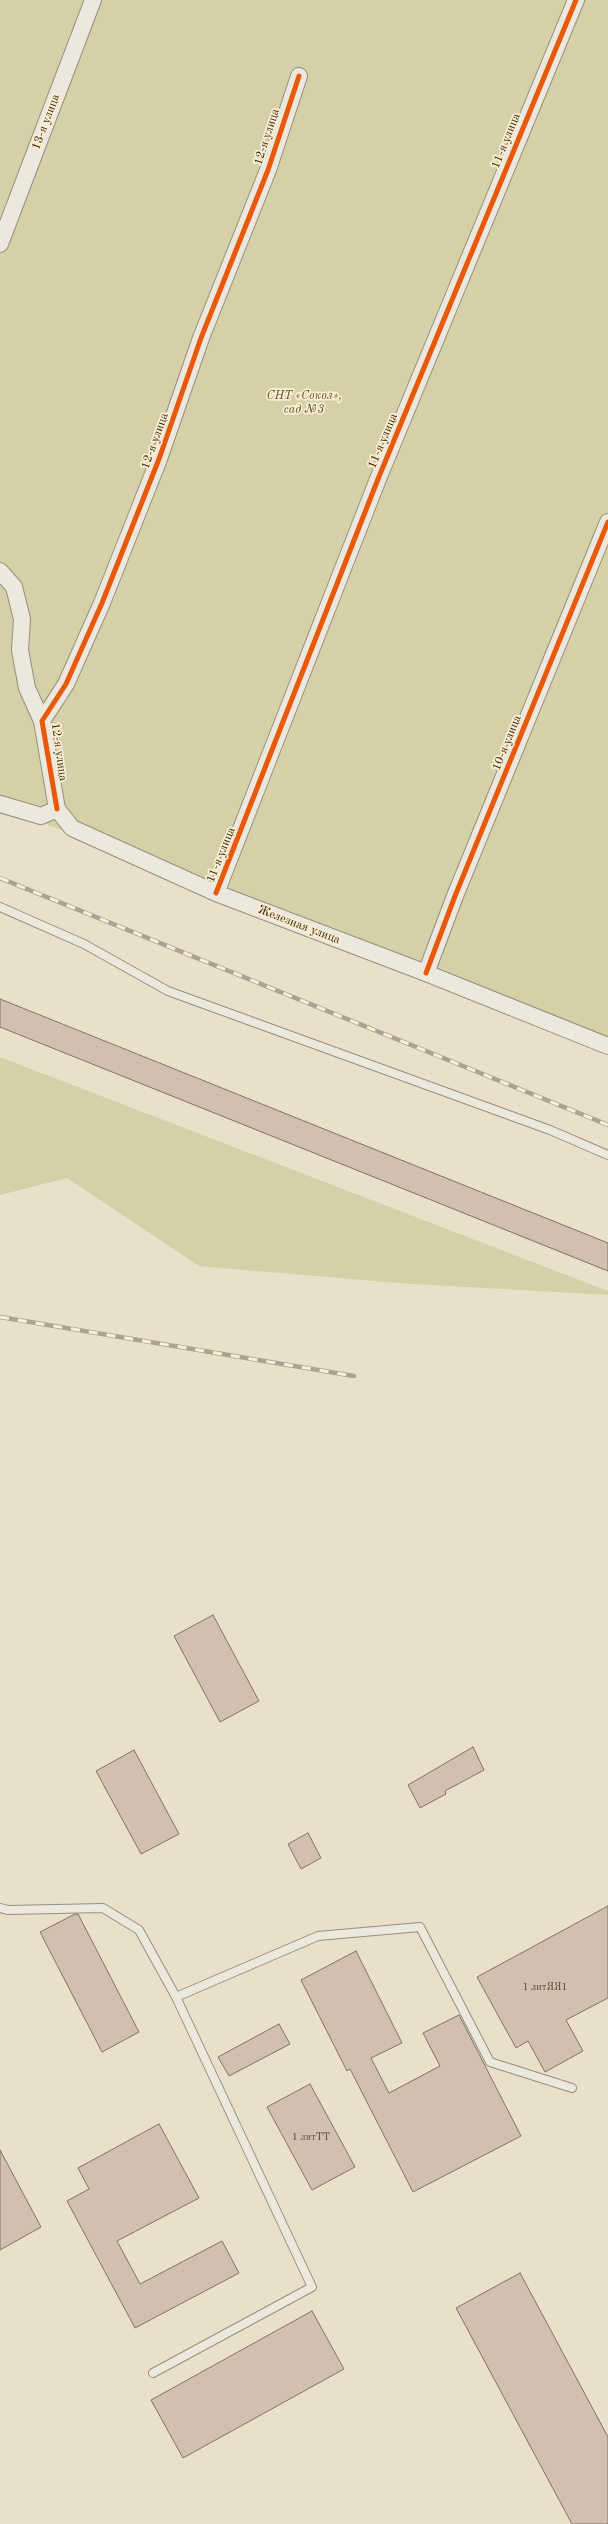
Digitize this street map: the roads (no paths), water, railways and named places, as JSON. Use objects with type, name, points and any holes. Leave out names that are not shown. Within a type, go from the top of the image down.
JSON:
[{"type":"street","name":"13-я улица","points":[[0,244],[93,0]]},
{"type":"street","name":"11-я улица","points":[[216,894],[378,479],[576,0]]},
{"type":"street","name":"12-я улица","points":[[57,809],[42,721],[66,684],[102,603],[160,459],[201,338],[268,170],[299,76]]},
{"type":"street","name":"10-я улица","points":[[426,973],[455,896],[608,522]]},
{"type":"street","points":[[0,570],[14,587],[22,619],[20,650],[27,688],[42,721]]},
{"type":"street","points":[[0,804],[42,816],[57,809]]},
{"type":"street","name":"Железная улица","points":[[57,809],[72,828],[216,894],[426,973],[608,1046]]},
{"type":"lane","points":[[0,907],[84,944],[168,991],[550,1130],[608,1155]]},
{"type":"lane","points":[[0,1908],[8,1910],[102,1908],[139,1930],[176,1997],[312,2286],[153,2373]]},
{"type":"lane","points":[[176,1997],[318,1936],[420,1927],[490,2062],[572,2088]]},
{"type":"railway","points":[[0,878],[608,1125]]},
{"type":"railway","points":[[0,1317],[354,1376]]},
{"type":"park label","name":"СНТ «Сокол», сад №3","points":[[304,403]]}]
